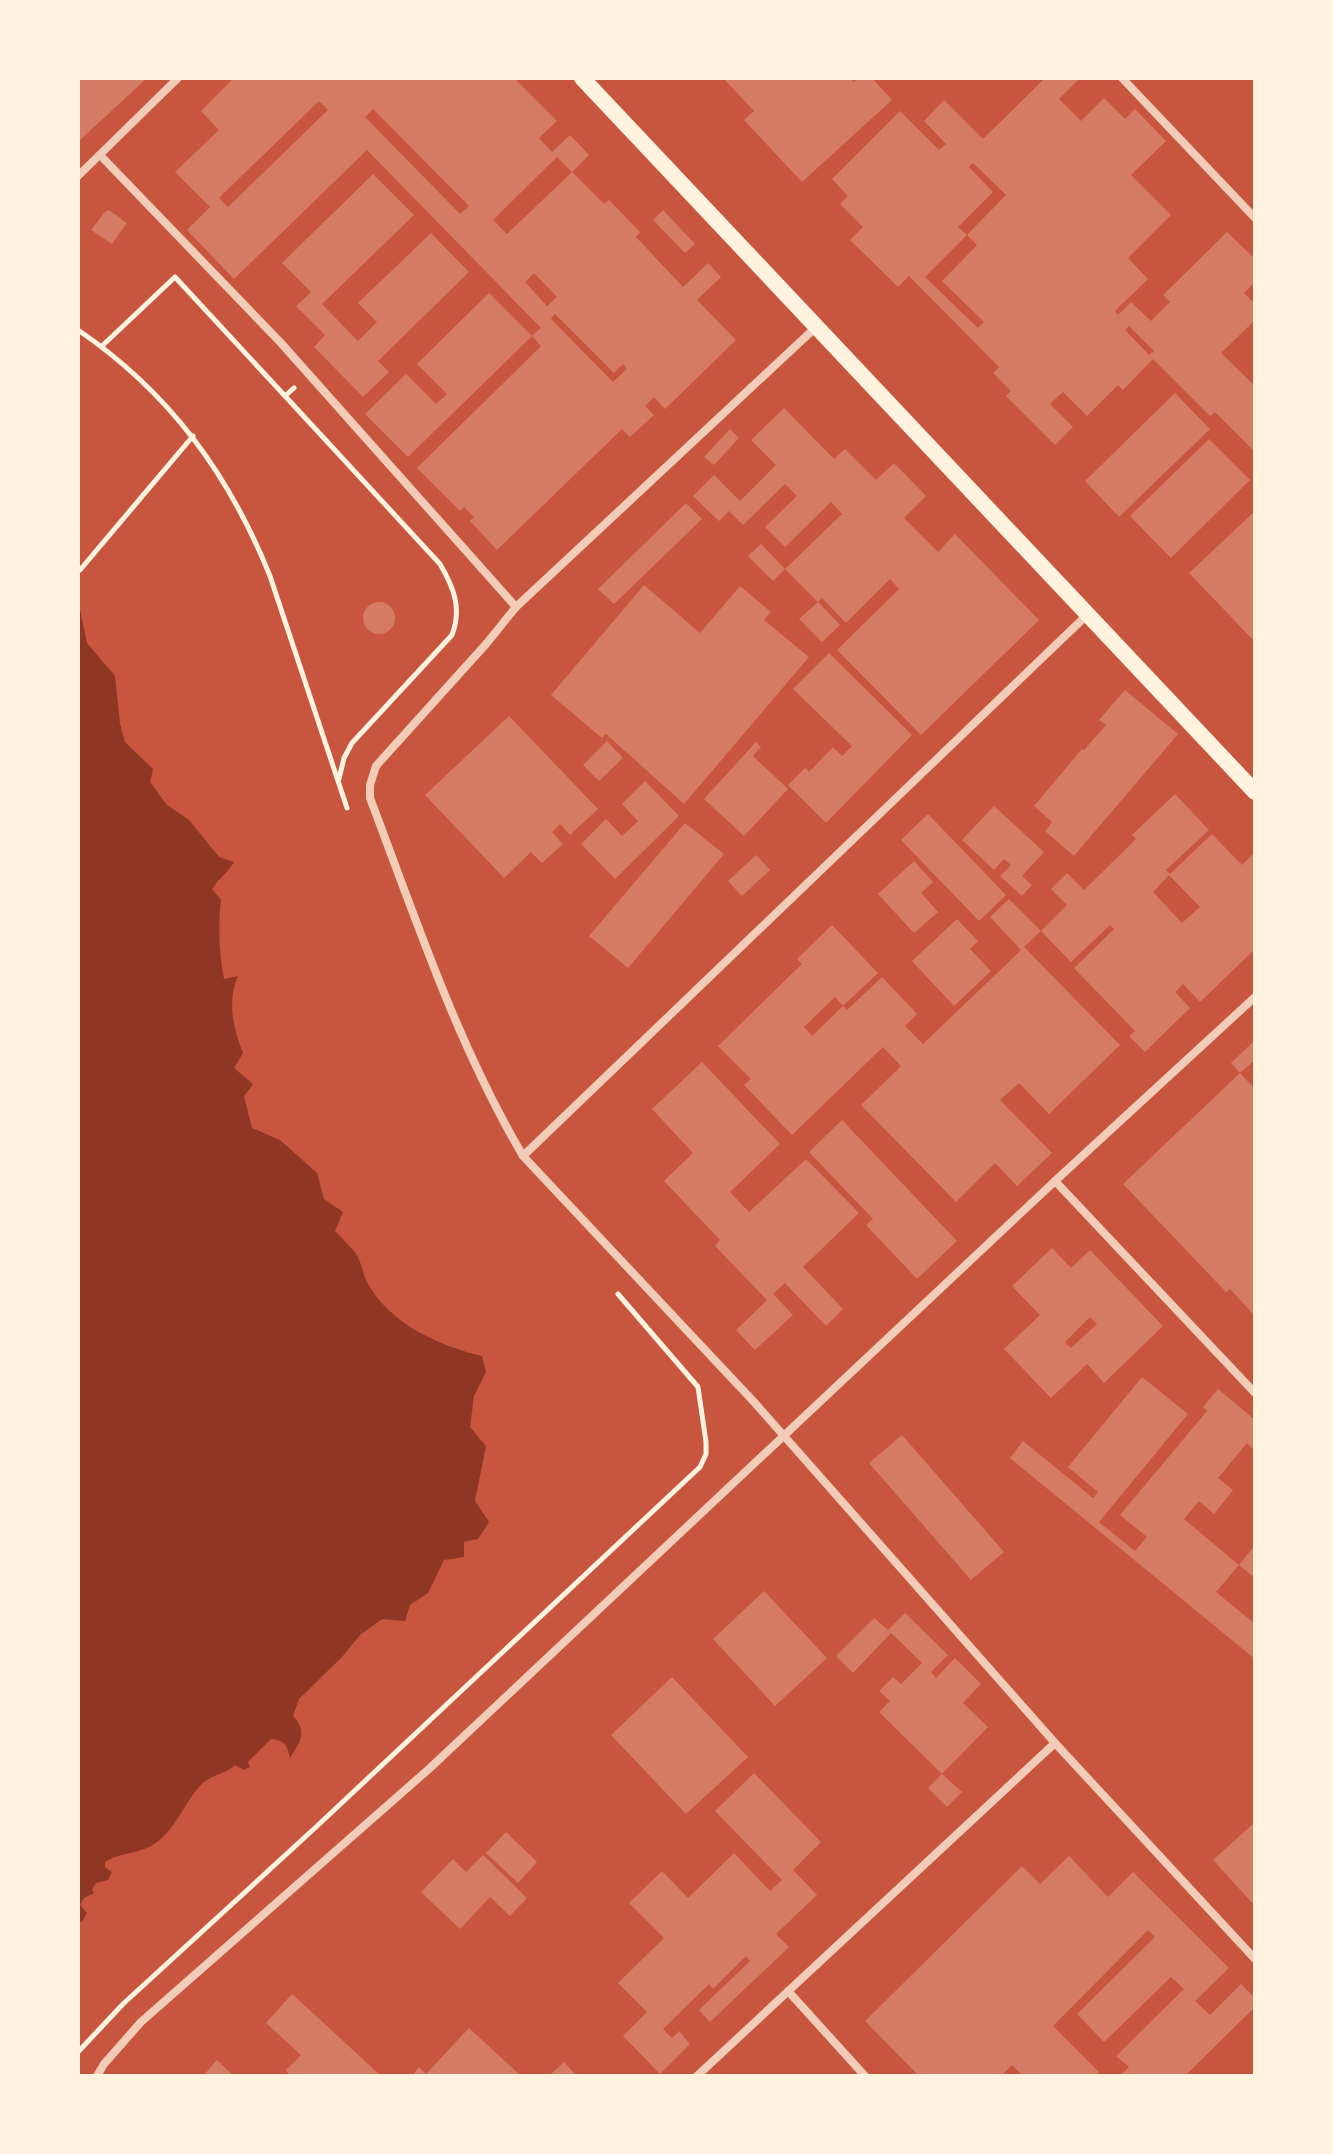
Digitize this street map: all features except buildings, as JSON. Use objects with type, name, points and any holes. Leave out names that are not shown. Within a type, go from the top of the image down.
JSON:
[{"type":"main road","points":[[582,78],[1255,792]]},
{"type":"street","points":[[78,176],[178,78]]},
{"type":"street","points":[[1122,78],[1255,218]]},
{"type":"street","points":[[100,155],[309,374],[516,607]]},
{"type":"street","points":[[815,328],[516,607],[376,766],[370,798],[454,1018],[505,1126],[523,1156],[784,1437],[1055,1743],[1255,1959]]},
{"type":"street","points":[[523,1156],[1089,614]]},
{"type":"street","points":[[97,2076],[141,2022],[430,1768],[1255,997]]},
{"type":"street","points":[[1055,1181],[1255,1393]]},
{"type":"street","points":[[697,2076],[1055,1743]]},
{"type":"street","points":[[788,1991],[865,2076]]},
{"type":"path","points":[[102,346],[175,277],[440,564],[451,582],[456,598],[456,623],[452,635],[352,743],[341,766],[340,788]]},
{"type":"path","points":[[78,330],[102,346],[156,393],[193,436],[217,471],[259,549],[351,817]]},
{"type":"path","points":[[285,396],[309,374]]},
{"type":"path","points":[[80,570],[193,436]]},
{"type":"path","points":[[78,2052],[123,2004],[328,1817],[700,1467],[706,1454],[706,1442],[698,1387],[612,1288]]},
{"type":"shaded area","points":[[78,600],[87,643],[115,676],[125,742],[153,769],[150,782],[167,805],[189,820],[219,857],[234,862],[212,889],[221,900],[220,940],[224,979],[238,976],[233,995],[233,1014],[243,1053],[234,1068],[253,1084],[244,1096],[252,1128],[280,1140],[317,1173],[324,1199],[343,1212],[335,1231],[356,1254],[368,1284],[389,1311],[433,1339],[482,1356],[486,1372],[474,1396],[470,1427],[486,1446],[475,1501],[489,1522],[478,1539],[464,1542],[464,1557],[444,1560],[428,1593],[410,1605],[405,1621],[382,1619],[360,1635],[299,1699],[293,1716],[300,1727],[301,1737],[290,1758],[284,1744],[271,1739],[248,1762],[250,1767],[244,1770],[235,1765],[203,1783],[157,1842],[105,1862],[105,1867],[112,1872],[108,1880],[96,1883],[92,1889],[94,1893],[84,1898],[80,1905],[87,1913],[82,1922],[78,1921]]}]
